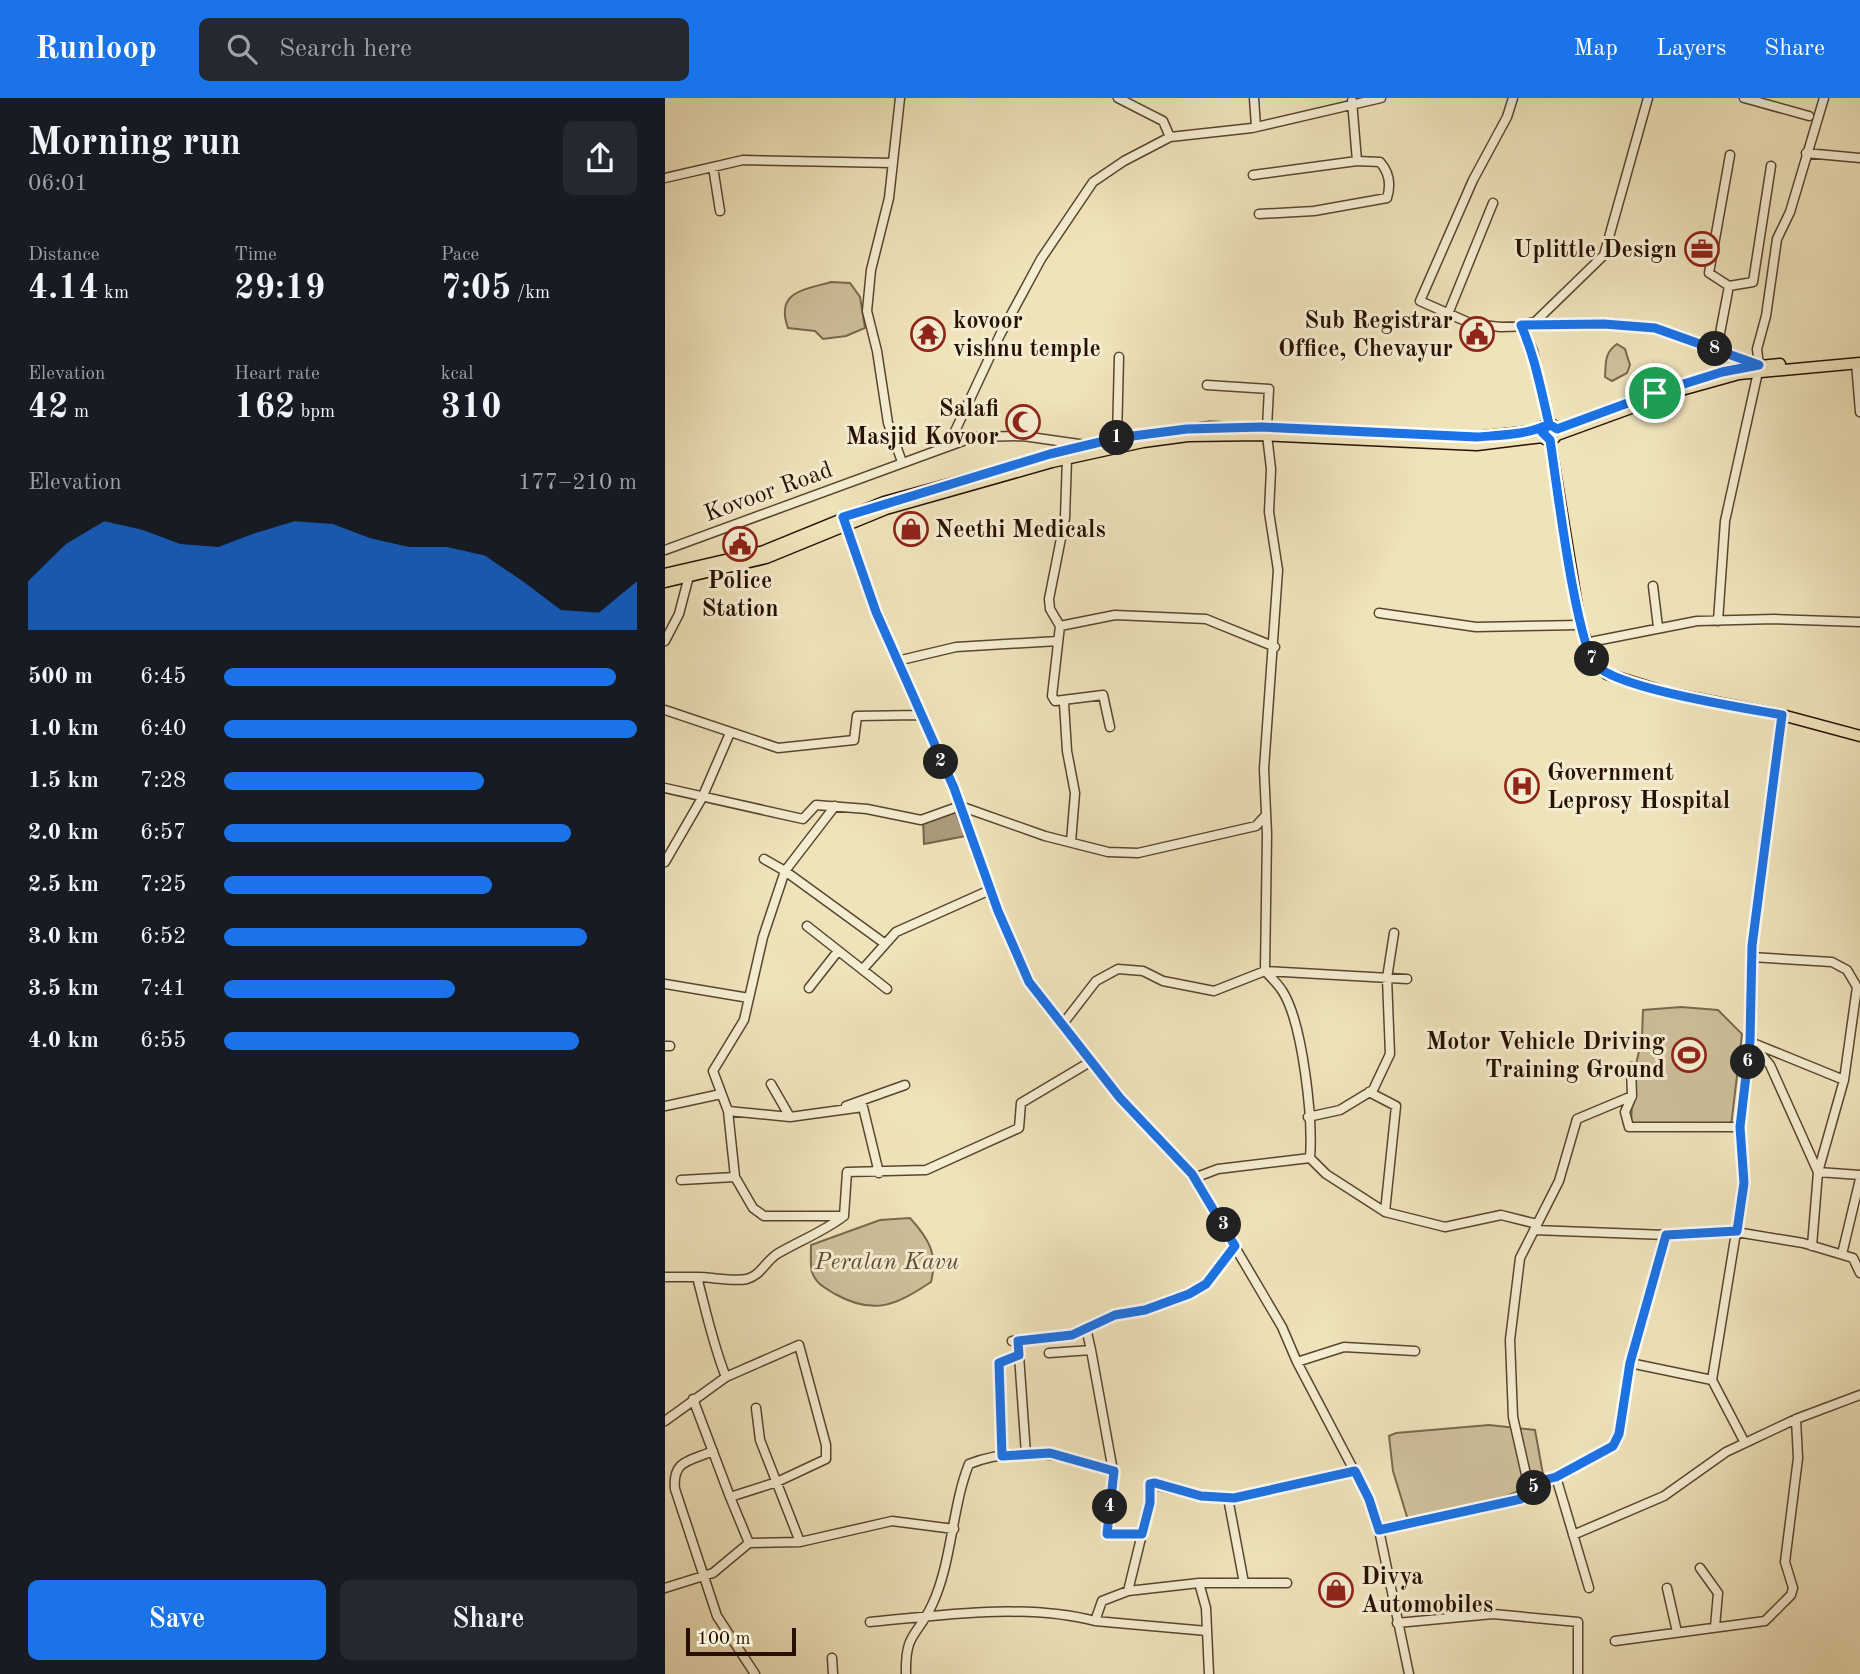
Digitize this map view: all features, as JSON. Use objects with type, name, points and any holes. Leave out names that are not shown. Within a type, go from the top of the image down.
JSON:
[{"type":"main road","points":[[844,520],[1067,458],[1117,438],[1187,429],[1267,431],[1477,445],[1549,432],[1695,386],[1759,369],[1859,361]]},
{"type":"main road","points":[[665,582],[766,558],[884,502],[1097,446],[1267,431]]},
{"type":"main road","points":[[1549,432],[1580,625],[1595,664],[1607,674],[1668,693],[1782,715],[1860,736]]},
{"type":"main road","points":[[665,574],[764,551],[809,536]]},
{"type":"street","points":[[900,98],[889,198],[871,270],[867,312],[877,351],[888,423],[902,462]]},
{"type":"street","points":[[1118,98],[1163,121],[1170,137]]},
{"type":"street","points":[[1254,98],[1256,127]]},
{"type":"street","points":[[949,444],[989,357],[1041,259],[1093,182],[1124,161],[1170,137],[1256,127],[1352,101],[1381,98]]},
{"type":"street","points":[[1513,98],[1507,117],[1473,180],[1420,301],[1472,324],[1501,327],[1604,324],[1655,328],[1717,349],[1759,369]]},
{"type":"street","points":[[1521,325],[1535,322],[1604,255],[1648,98]]},
{"type":"street","points":[[1744,98],[1809,116]]},
{"type":"street","points":[[1718,621],[1725,521],[1759,369],[1757,349],[1766,316],[1777,239],[1790,212],[1823,98]]},
{"type":"street","points":[[1352,101],[1357,161]]},
{"type":"street","points":[[1806,153],[1860,158]]},
{"type":"street","points":[[1730,155],[1709,273],[1729,286],[1753,282],[1771,166]]},
{"type":"street","points":[[665,178],[743,160],[778,159],[858,165],[893,163]]},
{"type":"street","points":[[1253,175],[1357,161],[1380,162],[1389,180],[1387,198],[1380,202],[1314,211],[1259,214]]},
{"type":"street","points":[[712,167],[720,211]]},
{"type":"street","points":[[1448,314],[1493,203]]},
{"type":"street","points":[[1717,349],[1729,286]]},
{"type":"street","points":[[1521,325],[1533,351],[1549,432]]},
{"type":"street","points":[[1117,438],[1119,357]]},
{"type":"street","points":[[1859,361],[1860,412]]},
{"type":"street","points":[[1207,385],[1269,389],[1267,431],[1272,469],[1269,512],[1278,570],[1275,647],[1265,733],[1265,971],[1283,992],[1298,1032],[1310,1158],[1326,1174],[1385,1212],[1445,1227],[1501,1215],[1535,1227],[1666,1235],[1737,1231],[1842,1254],[1853,1258],[1860,1273]]},
{"type":"street","name":"Kovoor Road","points":[[665,550],[974,437],[1023,436],[1097,446]]},
{"type":"street","points":[[1067,458],[1065,518],[1049,599],[1050,609],[1060,626],[1052,696],[1055,701],[1064,703],[1103,695],[1110,727]]},
{"type":"street","points":[[844,520],[897,661],[960,806],[990,890],[1029,982],[1090,1062],[1194,1178],[1282,1327],[1297,1362],[1369,1499],[1379,1530],[1409,1674]]},
{"type":"street","points":[[665,641],[679,614],[689,576]]},
{"type":"street","points":[[1653,586],[1658,627]]},
{"type":"street","points":[[1379,613],[1476,627],[1580,625]]},
{"type":"street","points":[[1060,626],[1115,615],[1206,619],[1275,647]]},
{"type":"street","points":[[1585,643],[1658,627],[1718,621],[1774,619],[1860,622]]},
{"type":"street","points":[[897,661],[956,647],[1058,641]]},
{"type":"street","points":[[1064,703],[1067,751],[1075,793],[1071,842]]},
{"type":"street","points":[[665,710],[778,748],[854,740],[857,716],[919,715]]},
{"type":"street","points":[[1745,1443],[1712,1380],[1744,1183],[1740,1127],[1750,1041],[1751,957],[1782,715]]},
{"type":"street","points":[[665,862],[702,798],[730,733]]},
{"type":"street","points":[[665,788],[803,819],[812,806],[835,806],[921,820],[960,806],[1108,852],[1138,853],[1256,826],[1266,815]]},
{"type":"street","points":[[835,806],[785,870],[763,937],[744,1020],[713,1071],[728,1111],[735,1177],[753,1208],[764,1216],[844,1216]]},
{"type":"street","points":[[764,859],[785,870],[884,943]]},
{"type":"street","points":[[863,969],[896,932],[990,890]]},
{"type":"street","points":[[807,926],[887,989]]},
{"type":"street","points":[[1308,1117],[1340,1110],[1373,1090],[1390,1054],[1387,978],[1394,933]]},
{"type":"street","points":[[809,988],[838,951]]},
{"type":"street","points":[[1751,957],[1832,962],[1847,970],[1857,986],[1844,1080],[1818,1172],[1812,1246]]},
{"type":"street","points":[[1062,1025],[1097,981],[1118,969],[1143,971],[1163,981],[1214,990],[1265,971],[1407,979]]},
{"type":"street","points":[[665,984],[749,998]]},
{"type":"street","points":[[1750,1041],[1844,1080]]},
{"type":"street","points":[[1750,1041],[1770,1065],[1818,1172]]},
{"type":"street","points":[[665,1276],[750,1278],[797,1240],[828,1228],[844,1216],[847,1172],[926,1170],[1004,1136],[1019,1128],[1021,1103],[1090,1062]]},
{"type":"street","points":[[1631,1067],[1632,1096],[1625,1112],[1629,1127],[1740,1127]]},
{"type":"street","points":[[771,1084],[790,1117]]},
{"type":"street","points":[[837,1110],[905,1085]]},
{"type":"street","points":[[1369,1092],[1396,1106],[1385,1212]]},
{"type":"street","points":[[665,1107],[721,1094]]},
{"type":"street","points":[[1529,1492],[1513,1417],[1510,1340],[1520,1258],[1559,1181],[1577,1119],[1632,1096]]},
{"type":"street","points":[[728,1111],[790,1117],[863,1107],[879,1172]]},
{"type":"street","points":[[1194,1178],[1218,1169],[1310,1158]]},
{"type":"street","points":[[1818,1172],[1860,1177],[1842,1254]]},
{"type":"street","points":[[681,1180],[735,1177]]},
{"type":"street","points":[[1379,1530],[1521,1499],[1544,1480],[1556,1477],[1613,1446],[1619,1434],[1630,1363],[1666,1235]]},
{"type":"street","points":[[1026,1454],[1019,1355],[1015,1341],[1072,1335],[1115,1315],[1145,1310],[1189,1294],[1206,1284],[1235,1246]]},
{"type":"street","points":[[697,1277],[713,1330],[715,1350],[726,1377]]},
{"type":"street","points":[[1086,1328],[1114,1471],[1107,1534],[1142,1534]]},
{"type":"street","points":[[665,1421],[726,1377],[799,1345],[826,1446],[826,1459],[777,1482],[730,1497]]},
{"type":"street","points":[[1297,1362],[1344,1347],[1415,1351]]},
{"type":"street","points":[[1049,1353],[1091,1350]]},
{"type":"street","points":[[1002,1456],[999,1363],[1019,1355]]},
{"type":"street","points":[[1630,1363],[1712,1380]]},
{"type":"street","points":[[1573,1535],[1664,1496],[1726,1452],[1796,1419],[1860,1395]]},
{"type":"street","points":[[693,1399],[749,1543]]},
{"type":"street","points":[[756,1408],[760,1440],[800,1542]]},
{"type":"street","points":[[1615,1640],[1765,1621],[1791,1595],[1793,1588],[1785,1562],[1798,1458],[1796,1419]]},
{"type":"street","points":[[713,1451],[678,1466],[674,1472],[675,1489],[706,1576],[717,1616],[755,1674]]},
{"type":"street","points":[[906,1674],[907,1647],[932,1606],[954,1530],[969,1464],[1002,1456],[1050,1453],[1114,1471]]},
{"type":"street","points":[[1128,1591],[1150,1503],[1150,1484],[1201,1496],[1228,1498],[1355,1471]]},
{"type":"street","points":[[1556,1477],[1589,1588]]},
{"type":"street","points":[[1228,1498],[1244,1583]]},
{"type":"street","points":[[665,1588],[706,1576],[749,1543],[800,1542],[892,1521],[954,1530]]},
{"type":"street","points":[[1700,1568],[1718,1593],[1715,1628]]},
{"type":"street","points":[[1199,1583],[1207,1631],[1209,1674]]},
{"type":"street","points":[[1095,1621],[1103,1601],[1128,1591],[1199,1583],[1287,1583]]},
{"type":"street","points":[[1667,1588],[1677,1632]]},
{"type":"street","points":[[870,1622],[1020,1612],[1068,1614],[1095,1621],[1207,1631]]},
{"type":"street","points":[[1397,1623],[1493,1614],[1578,1622],[1578,1674]]},
{"type":"street","points":[[832,1658],[833,1674]]},
{"type":"green space","points":[[831,282],[850,283],[860,297],[865,328],[846,336],[823,339],[815,331],[788,328],[785,307],[794,294]]},
{"type":"green space","points":[[1617,344],[1625,349],[1630,365],[1627,373],[1612,381],[1605,377],[1606,363],[1610,351]]},
{"type":"green space","name":"Motor Vehicle Driving Training Ground","points":[[1681,1007],[1718,1010],[1742,1034],[1731,1126],[1631,1126],[1633,1078],[1642,1038],[1643,1010]]},
{"type":"green space","name":"Peralan Kavu","points":[[910,1218],[930,1247],[933,1263],[931,1282],[896,1302],[874,1306],[849,1301],[816,1280],[811,1269],[811,1245],[880,1220]]},
{"type":"green space","points":[[1489,1425],[1535,1430],[1544,1480],[1507,1496],[1408,1520],[1393,1471],[1389,1436],[1396,1433]]},
{"type":"shaded area","points":[[953,807],[966,836],[924,844],[923,819]]},
{"type":"place","name":"Uplittle Design","points":[[1702,249]]},
{"type":"place","name":"kovoor vishnu temple","points":[[928,334]]},
{"type":"place","name":"Sub Registrar Office, Chevayur","points":[[1477,334]]},
{"type":"place","name":"Salafi Masjid Kovoor","points":[[1023,422]]},
{"type":"place","name":"Neethi Medicals","points":[[911,529]]},
{"type":"place","name":"Police Station","points":[[740,544]]},
{"type":"place","name":"Government Leprosy Hospital","points":[[1522,786]]},
{"type":"place","name":"Motor Vehicle Driving Training Ground","points":[[1689,1055]]},
{"type":"place","name":"Divya Automobiles","points":[[1336,1590]]},
{"type":"route","points":[[1655,393],[1557,429],[1549,424],[1542,430],[1501,435],[1477,437],[1210,427],[1117,438],[1050,454],[884,502],[843,517],[876,612],[919,715],[954,788],[1021,968],[1074,1043],[1120,1098],[1192,1174],[1235,1246],[1206,1284],[1189,1294],[1145,1310],[1115,1315],[1072,1335],[1018,1341],[1019,1355],[999,1363],[1002,1456],[1050,1453],[1114,1471],[1107,1534],[1142,1534],[1150,1503],[1150,1484],[1155,1483],[1201,1496],[1234,1498],[1289,1488],[1355,1471],[1369,1499],[1379,1530],[1521,1499],[1544,1480],[1556,1477],[1613,1446],[1619,1434],[1630,1363],[1661,1261],[1666,1235],[1737,1231],[1744,1183],[1740,1127],[1750,1041],[1752,946],[1782,715],[1668,693],[1607,674],[1595,664],[1580,625],[1550,440],[1543,437],[1542,432],[1542,430],[1543,427],[1549,424],[1533,351],[1521,325],[1604,324],[1655,328],[1759,365],[1722,372],[1655,393]]}]
